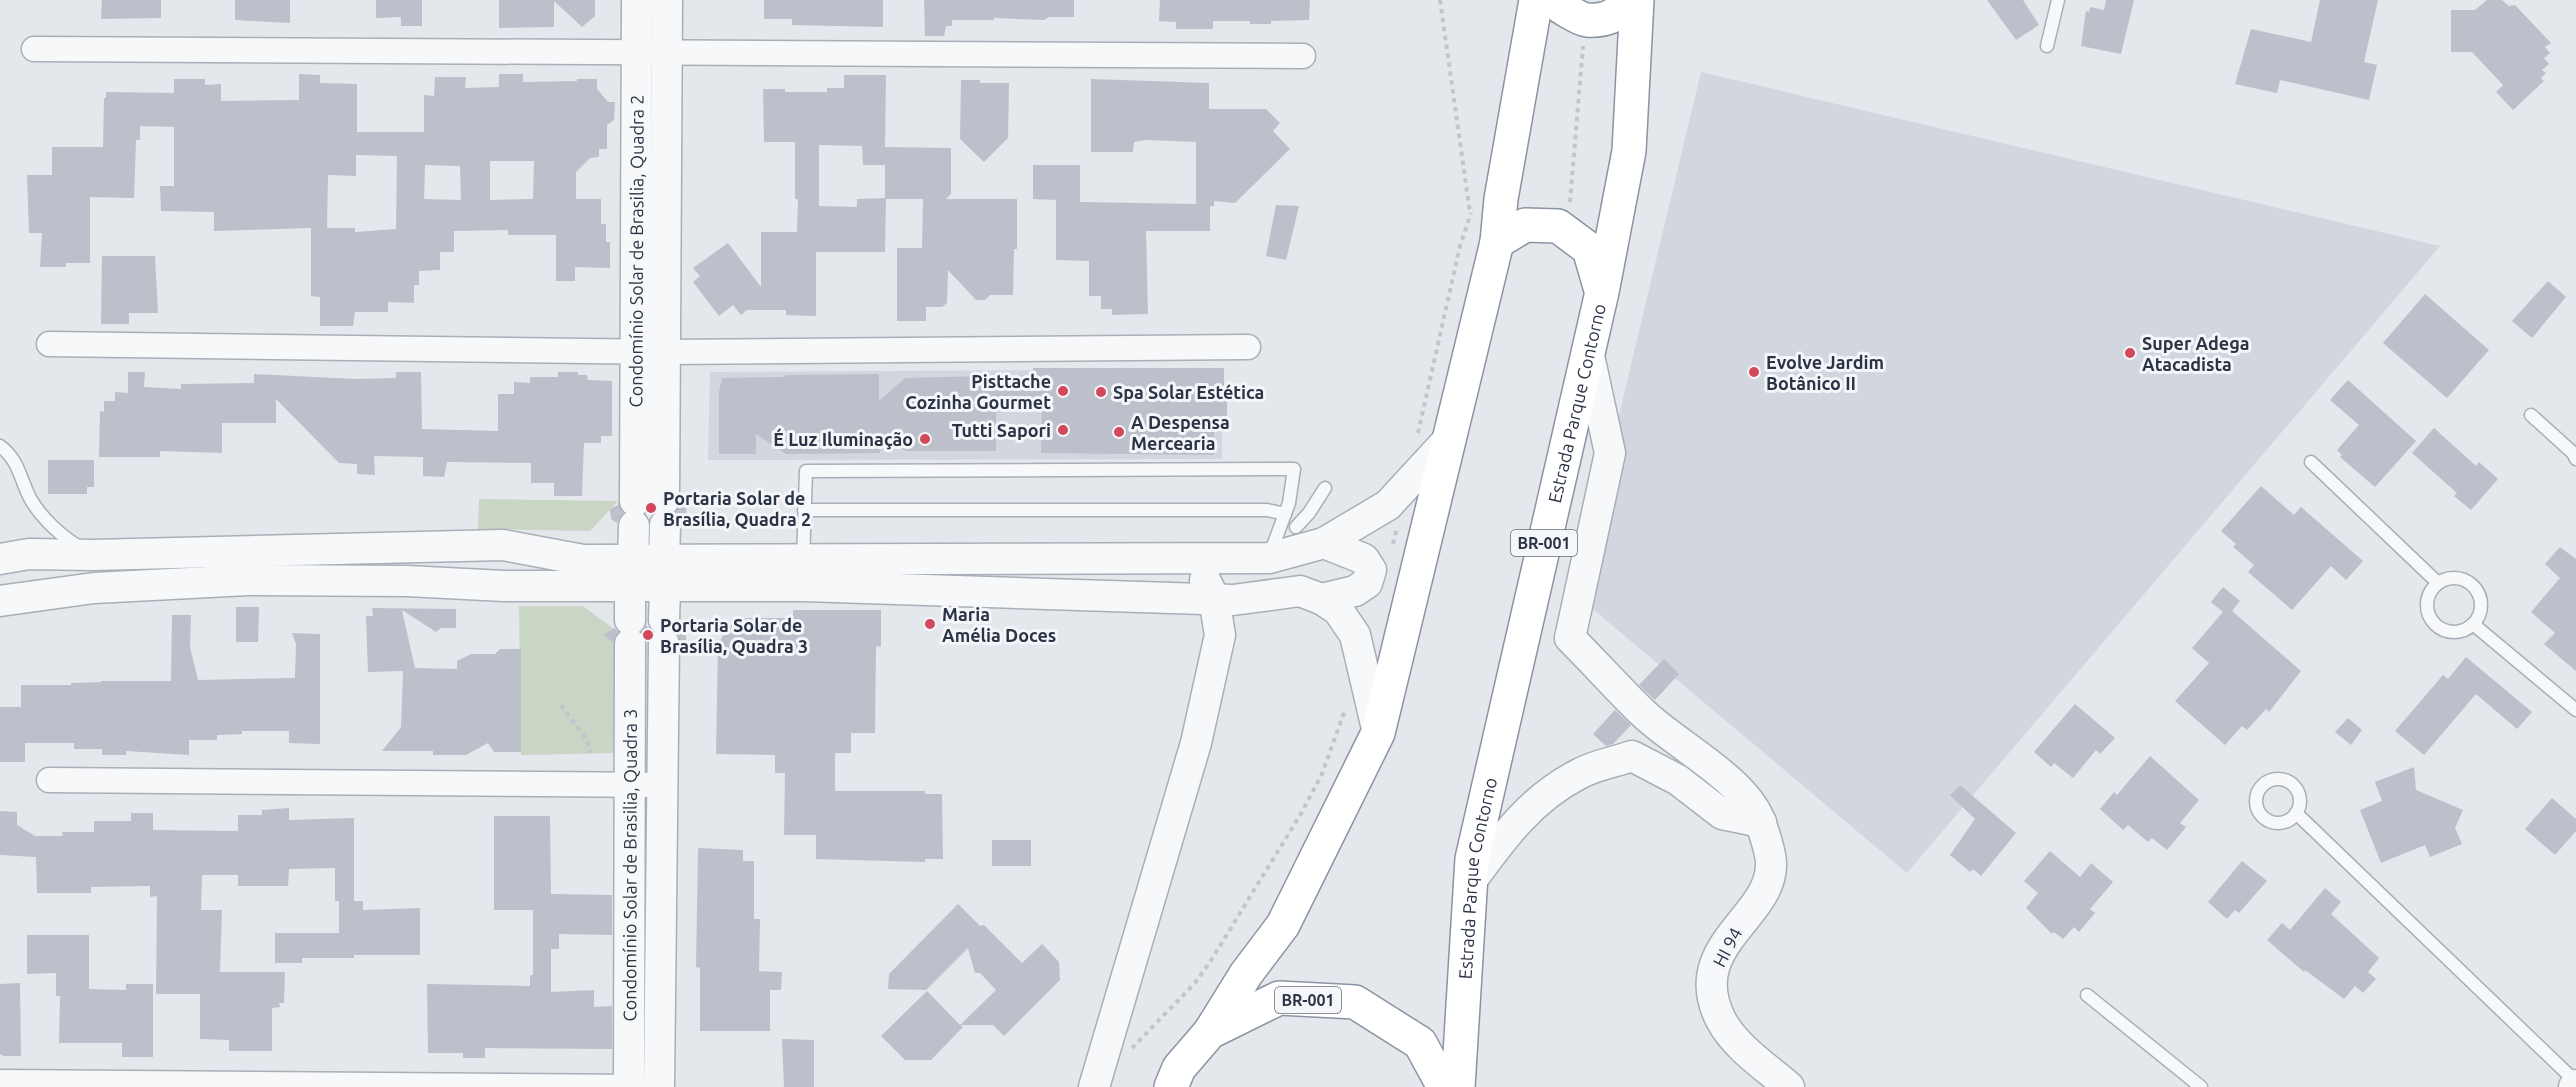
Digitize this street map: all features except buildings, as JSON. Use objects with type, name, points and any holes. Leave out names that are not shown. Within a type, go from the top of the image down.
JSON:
[{"type":"highway","name":"BR-001","points":[[1171,1087],[1179,1068],[1210,1032],[1246,974],[1283,925],[1378,733],[1497,242],[1501,199],[1536,0]]},
{"type":"highway","points":[[1559,0],[1561,7],[1586,20],[1616,15],[1622,10],[1625,0]]},
{"type":"highway","name":"Estrada Parque Contorno","points":[[1458,1087],[1469,884],[1475,848],[1602,292],[1629,152],[1637,0]]},
{"type":"highway","points":[[1497,242],[1525,225],[1558,226],[1589,249],[1602,292]]},
{"type":"highway","name":"BR-001","points":[[1210,1032],[1279,998],[1355,1002],[1420,1043],[1444,1087]]},
{"type":"street","name":"Condomínio Solar de Brasilia, Quadra 2","points":[[631,573],[635,502],[637,0]]},
{"type":"street","name":"Condomínio Solar de Brasilia, Quadra 2","points":[[664,573],[667,0]]},
{"type":"street","points":[[34,49],[1303,56]]},
{"type":"street","points":[[49,344],[665,352],[1248,347]]},
{"type":"street","name":"HI 94","points":[[1588,351],[1610,453],[1570,638],[1645,714],[1744,794],[1761,822],[1771,865],[1766,886],[1730,934],[1713,968],[1712,993],[1721,1020],[1737,1041],[1789,1087]]},
{"type":"street","points":[[0,601],[94,588],[248,580],[504,586],[631,573],[804,573],[1210,557],[1269,558],[1388,506],[1448,440]]},
{"type":"street","points":[[635,502],[665,501]]},
{"type":"street","points":[[1307,540],[1364,560],[1371,570],[1367,584],[1356,591],[1321,599]]},
{"type":"street","points":[[503,545],[498,557],[497,571],[504,586]]},
{"type":"street","points":[[0,559],[28,554],[93,555],[503,545],[583,560],[631,573]]},
{"type":"street","points":[[1094,1087],[1196,743],[1220,635],[1214,598],[1206,584],[1205,570],[1210,557]]},
{"type":"street","name":"Condomínio Solar de Brasilia, Quadra 3","points":[[629,1087],[631,573]]},
{"type":"street","name":"Condomínio Solar de Brasilia, Quadra 3","points":[[659,1087],[664,573]]},
{"type":"street","points":[[804,573],[1233,600],[1300,591],[1321,599],[1338,610],[1355,635],[1378,733]]},
{"type":"street","points":[[630,644],[664,644]]},
{"type":"street","points":[[1469,884],[1504,835],[1549,791],[1581,772],[1632,756],[1678,780],[1722,814],[1761,822]]},
{"type":"street","points":[[49,780],[663,785]]},
{"type":"street","points":[[0,1082],[659,1087]]},
{"type":"lane","points":[[2047,46],[2058,0]]},
{"type":"lane","points":[[2531,415],[2573,453],[2576,459]]},
{"type":"lane","points":[[0,446],[8,452],[18,466],[31,499],[45,517],[73,544],[93,555]]},
{"type":"lane","points":[[2312,462],[2438,583]]},
{"type":"lane","points":[[804,573],[806,471],[1294,469],[1287,508],[1269,558]]},
{"type":"lane","points":[[1307,540],[1309,513],[1325,488]]},
{"type":"lane","points":[[1287,508],[1307,540]]},
{"type":"lane","points":[[804,510],[1267,510],[1287,508]]},
{"type":"lane","points":[[2454,578],[2463,579],[2476,588],[2482,604],[2480,614],[2473,624],[2460,632],[2451,632],[2434,624],[2427,607],[2428,597],[2438,583],[2454,578]]},
{"type":"lane","points":[[2473,624],[2576,710]]},
{"type":"lane","points":[[2296,813],[2575,1084]]},
{"type":"lane","points":[[2087,995],[2200,1087]]},
{"type":"path","points":[[1440,0],[1470,214]]},
{"type":"path","points":[[1570,202],[1586,20]]},
{"type":"path","points":[[1567,209],[1577,207]]},
{"type":"path","points":[[561,705],[587,740],[590,753]]},
{"type":"shaded area","points":[[1701,72],[2440,246],[1907,873],[1576,595]]},
{"type":"shaded area","points":[[1222,369],[1222,459],[708,460],[710,372]]},
{"type":"green space","points":[[479,499],[618,501],[590,531],[478,529]]},
{"type":"green space","points":[[519,606],[583,606],[615,630],[616,753],[521,755]]},
{"type":"place","name":"Super Adega Atacadista","points":[[2130,353]]},
{"type":"place","name":"Evolve Jardim Botânico II","points":[[1754,372]]},
{"type":"place","name":"Pisttache Cozinha Gourmet","points":[[1063,391]]},
{"type":"place","name":"Spa Solar Estética","points":[[1101,392]]},
{"type":"place","name":"Tutti Sapori","points":[[1063,430]]},
{"type":"place","name":"A Despensa Mercearia","points":[[1119,432]]},
{"type":"place","name":"É Luz Iluminação","points":[[925,439]]},
{"type":"place","name":"Portaria Solar de Brasília, Quadra 2","points":[[651,508]]},
{"type":"place","name":"Maria Amélia Doces","points":[[930,624]]},
{"type":"place","name":"Portaria Solar de Brasília, Quadra 3","points":[[648,635]]}]
